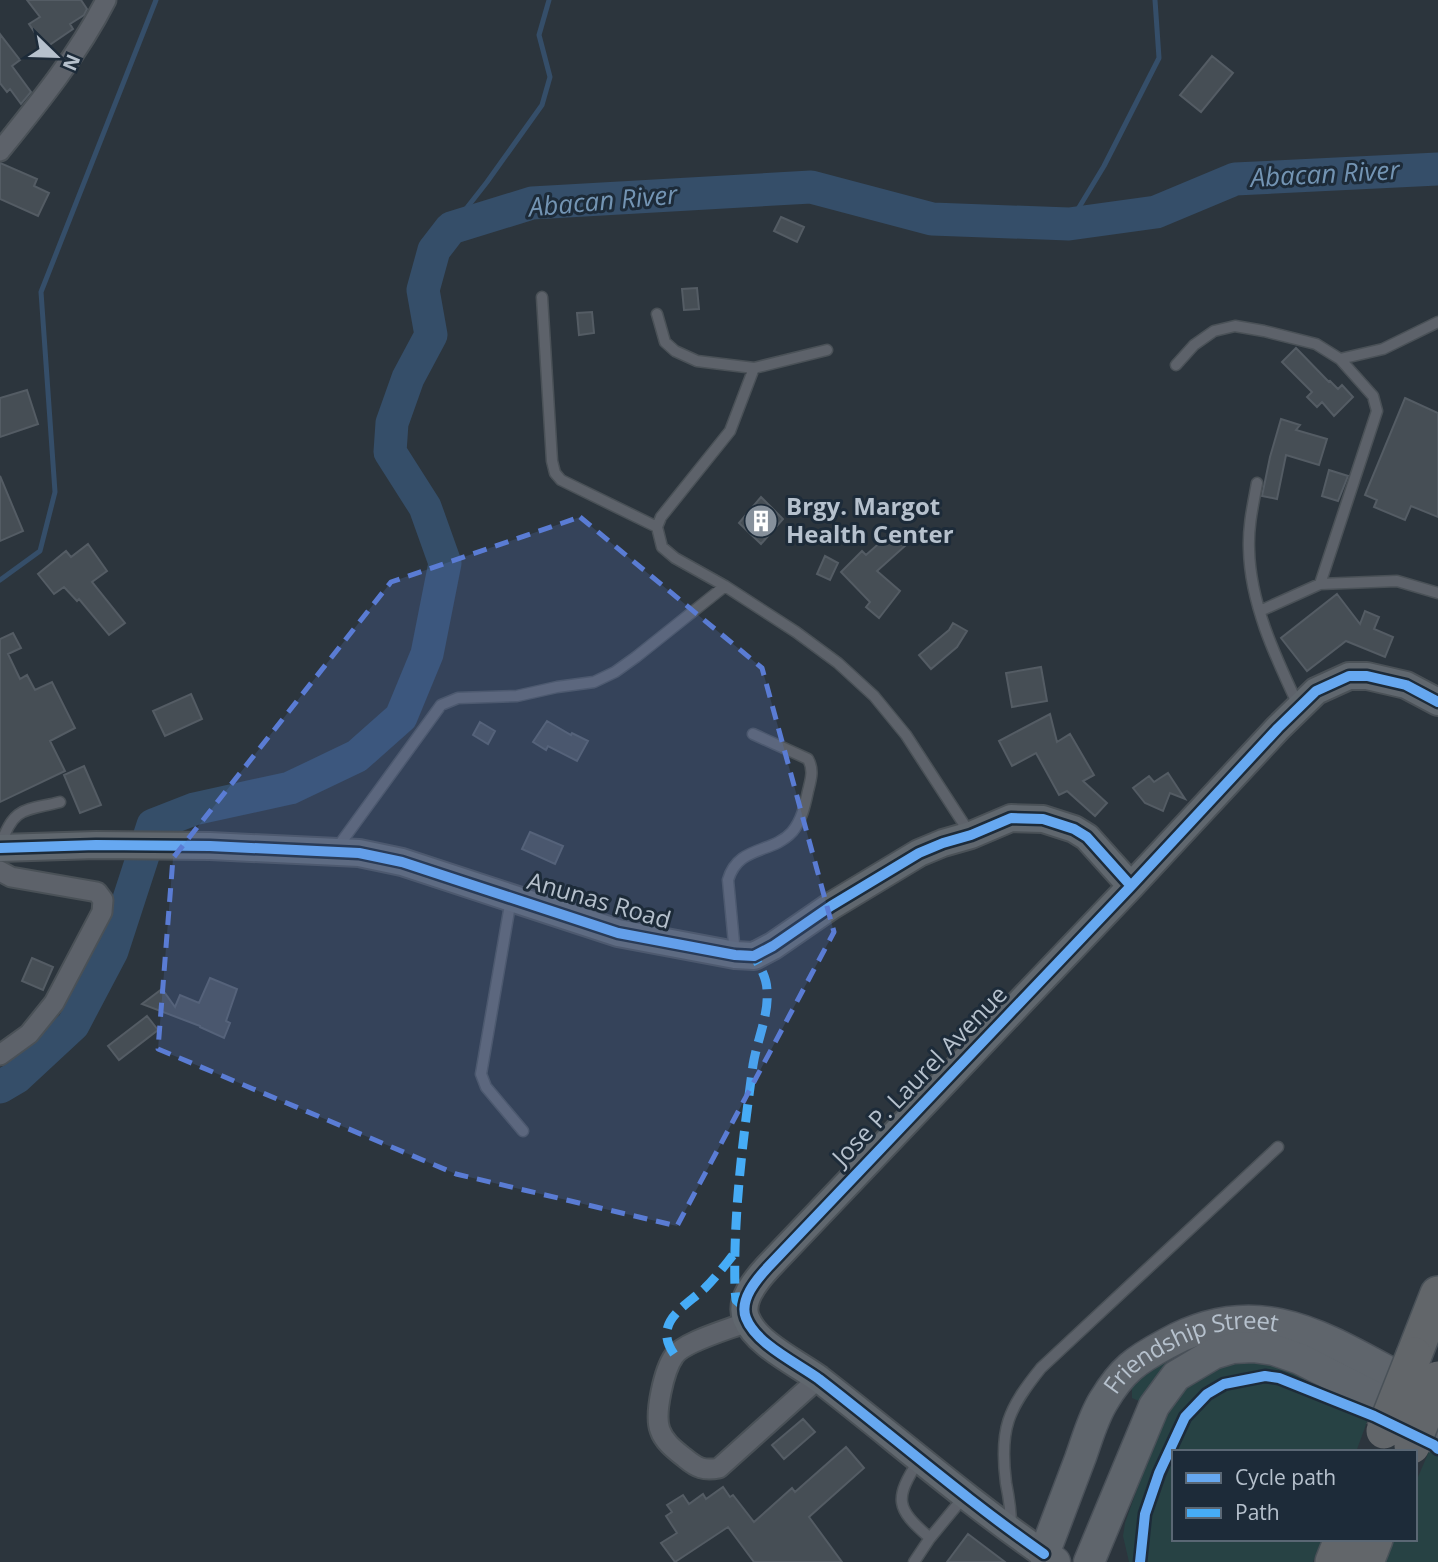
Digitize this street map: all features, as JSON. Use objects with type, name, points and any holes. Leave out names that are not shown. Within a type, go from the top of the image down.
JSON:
[{"type":"highway","points":[[1404,1442],[1426,1367],[1438,1294]]},
{"type":"highway","points":[[1333,1562],[1341,1541]]},
{"type":"highway","points":[[1366,1562],[1374,1541]]},
{"type":"main road","name":"Friendship Street","points":[[1050,1558],[1070,1485],[1102,1402],[1120,1376],[1138,1358],[1195,1329],[1251,1319],[1274,1322],[1318,1336],[1438,1398]]},
{"type":"main road","name":"Friendship Street","points":[[1089,1562],[1146,1424],[1165,1389],[1185,1370],[1213,1354],[1233,1348],[1253,1347],[1274,1350],[1300,1359],[1404,1442]]},
{"type":"main road","points":[[1102,1402],[1146,1424]]},
{"type":"main road","points":[[1070,1485],[1113,1503]]},
{"type":"street","points":[[0,151],[51,86],[106,0]]},
{"type":"street","name":"Jose P. Laurel Avenue","points":[[747,1322],[744,1307],[749,1293],[768,1267],[1316,691],[1349,676],[1367,676],[1406,685],[1438,702]]},
{"type":"street","name":"Anunas Road","points":[[0,848],[209,846],[335,851],[392,860],[618,933],[735,955],[754,956],[895,866],[943,843],[971,835],[1011,818],[1027,817],[1062,824],[1087,837],[1131,886]]},
{"type":"street","points":[[0,872],[11,877],[97,892],[103,900],[102,912],[54,1003],[29,1034],[0,1055]]},
{"type":"street","points":[[818,1379],[719,1468],[706,1470],[693,1465],[673,1449],[659,1429],[659,1408],[666,1374],[674,1354],[747,1322],[762,1340],[818,1379],[1010,1531],[1050,1558]]},
{"type":"lane","points":[[542,298],[552,461],[555,473],[561,480],[657,527]]},
{"type":"lane","points":[[657,314],[665,342],[676,351],[697,361],[754,368],[827,350]]},
{"type":"lane","points":[[1339,359],[1383,349],[1438,323]]},
{"type":"lane","points":[[1176,365],[1194,345],[1214,331],[1235,326],[1316,344],[1339,359],[1373,396],[1377,411],[1320,584]]},
{"type":"lane","points":[[754,368],[730,431],[661,517],[657,527],[662,547],[675,558],[726,586],[838,663],[874,695],[906,735],[971,835]]},
{"type":"lane","points":[[1256,483],[1249,551],[1260,611],[1278,663],[1299,707]]},
{"type":"lane","points":[[1260,611],[1320,584],[1397,581],[1438,593]]},
{"type":"lane","points":[[335,851],[441,705],[458,698],[517,696],[594,682],[615,672],[636,657],[726,586]]},
{"type":"lane","points":[[735,955],[728,880],[731,869],[737,861],[790,834],[803,813],[812,775],[812,766],[808,759],[753,734]]},
{"type":"lane","points":[[0,848],[6,829],[16,815],[61,802]]},
{"type":"lane","points":[[512,898],[481,1074],[486,1087],[523,1131]]},
{"type":"lane","points":[[1010,1531],[1011,1500],[1006,1484],[1005,1427],[1013,1405],[1041,1368],[1278,1147]]},
{"type":"lane","points":[[919,1459],[903,1484],[901,1505],[909,1519],[930,1538]]},
{"type":"lane","points":[[914,1562],[965,1495]]},
{"type":"highlighted area","points":[[580,517],[762,668],[834,932],[677,1226],[456,1174],[158,1049],[173,858],[391,582]]},
{"type":"green space","points":[[1283,1339],[1139,1401],[1132,1398],[1132,1386],[1136,1379],[1188,1344]]},
{"type":"green space","points":[[1272,1359],[1369,1409],[1305,1380],[1270,1370],[1242,1373],[1208,1388],[1182,1415],[1161,1460],[1141,1516],[1136,1562],[1129,1562],[1123,1536],[1125,1523],[1164,1422],[1181,1395],[1200,1378],[1224,1366],[1244,1360]]},
{"type":"green space","points":[[1265,1379],[1305,1389],[1368,1419],[1357,1450],[1176,1450],[1191,1422],[1208,1401],[1232,1387]]},
{"type":"green space","points":[[1430,1449],[1438,1456],[1438,1562],[1384,1562],[1392,1541],[1417,1541],[1417,1479]]},
{"type":"green space","points":[[1172,1460],[1172,1541],[1321,1541],[1313,1562],[1147,1562],[1149,1523]]},
{"type":"building","points":[[27,0],[81,0],[87,9],[84,15],[70,24],[73,29],[45,48],[29,24],[40,17]]},
{"type":"building","points":[[0,34],[20,60],[12,66],[31,92],[21,104],[10,89],[7,92],[0,83]]},
{"type":"building","points":[[1212,56],[1233,73],[1201,112],[1180,95]]},
{"type":"building","points":[[0,163],[37,179],[34,186],[49,193],[38,216],[0,199]]},
{"type":"building","points":[[781,217],[804,227],[797,242],[774,231]]},
{"type":"building","points":[[697,288],[699,309],[684,310],[682,289]]},
{"type":"building","points":[[592,312],[594,333],[579,335],[577,313]]},
{"type":"building","points":[[1296,348],[1329,382],[1338,389],[1342,385],[1353,397],[1334,416],[1322,402],[1317,407],[1307,397],[1312,392],[1282,362]]},
{"type":"building","points":[[27,390],[38,424],[0,437],[0,398]]},
{"type":"building","points":[[1405,398],[1438,413],[1438,517],[1411,506],[1405,520],[1374,507],[1377,500],[1365,495]]},
{"type":"building","points":[[1281,419],[1300,425],[1296,430],[1327,439],[1319,465],[1286,455],[1277,499],[1262,496]]},
{"type":"building","points":[[1329,470],[1348,476],[1338,501],[1322,496]]},
{"type":"building","points":[[0,476],[23,531],[0,541]]},
{"type":"building","name":"Brgy. Margot Health Center","points":[[761,497],[783,519],[761,544],[739,523]]},
{"type":"building","points":[[893,531],[905,546],[877,571],[900,591],[879,618],[866,607],[870,602],[841,572],[862,551],[866,555]]},
{"type":"building","points":[[88,544],[107,571],[92,582],[125,623],[109,635],[79,599],[77,601],[64,587],[54,594],[38,574],[66,551],[71,557]]},
{"type":"building","points":[[825,556],[838,563],[830,580],[817,574]]},
{"type":"building","points":[[1337,594],[1360,624],[1365,611],[1379,617],[1374,629],[1393,637],[1385,657],[1346,641],[1307,671],[1281,638]]},
{"type":"building","points":[[953,623],[967,631],[957,647],[931,669],[919,655],[949,630]]},
{"type":"building","points":[[13,633],[21,648],[8,654],[20,679],[27,675],[35,690],[52,682],[75,728],[50,741],[65,771],[0,802],[0,639]]},
{"type":"building","points":[[1041,667],[1047,701],[1012,707],[1006,673]]},
{"type":"building","points":[[191,694],[202,719],[165,736],[153,711]]},
{"type":"building","points":[[1050,714],[1057,742],[1070,734],[1094,775],[1083,781],[1107,803],[1095,816],[1067,791],[1059,795],[1036,753],[1012,766],[999,741]]},
{"type":"building","points":[[547,721],[588,741],[577,761],[548,746],[546,750],[533,742]]},
{"type":"building","points":[[480,722],[495,731],[488,744],[473,735]]},
{"type":"building","points":[[84,766],[101,805],[80,813],[64,775]]},
{"type":"building","points":[[1168,773],[1185,799],[1170,793],[1163,811],[1145,803],[1133,788],[1149,776],[1154,782]]},
{"type":"building","points":[[530,832],[563,846],[555,864],[522,849]]},
{"type":"building","points":[[32,958],[53,967],[43,990],[22,981]]},
{"type":"building","points":[[210,978],[237,989],[226,1021],[230,1023],[224,1038],[142,1004],[162,989],[175,1007],[180,995],[199,1003]]},
{"type":"building","points":[[147,1016],[158,1030],[119,1060],[108,1046]]},
{"type":"building","points":[[803,1419],[815,1432],[784,1459],[772,1445]]},
{"type":"building","points":[[846,1447],[864,1468],[809,1517],[842,1562],[754,1562],[728,1527],[675,1562],[661,1543],[677,1533],[666,1516],[672,1512],[667,1505],[683,1495],[689,1504],[703,1494],[706,1499],[723,1487],[730,1497],[733,1495],[754,1522],[792,1488],[795,1492]]},
{"type":"building","points":[[968,1534],[1005,1562],[947,1562]]},
{"type":"waterway","points":[[0,580],[40,551],[55,492],[41,292],[156,0]]},
{"type":"waterway","points":[[451,228],[542,105],[550,77],[539,35],[549,0]]},
{"type":"waterway","points":[[1069,224],[1104,166],[1159,58],[1155,0]]},
{"type":"waterway","name":"Abacan River","points":[[0,1087],[17,1077],[73,1025],[112,951],[153,825],[194,809],[290,788],[357,756],[401,717],[427,654],[445,563],[425,507],[390,452],[392,423],[408,378],[431,335],[423,290],[434,250],[451,228],[532,203],[811,187],[932,219],[1069,224],[1156,212],[1235,179],[1438,169]]},
{"type":"marked path","points":[[744,1307],[736,1300],[735,1290],[737,1205],[753,1065],[767,1000],[766,982],[754,956]]},
{"type":"marked path","points":[[674,1354],[668,1343],[669,1324],[734,1254]]},
{"type":"cycle path","points":[[1044,1554],[958,1490],[819,1379],[768,1345],[746,1318],[744,1311],[747,1297],[768,1267],[1316,691],[1349,676],[1367,676],[1406,685],[1438,702]]},
{"type":"cycle path","points":[[0,848],[210,846],[359,853],[402,862],[618,933],[735,955],[754,956],[919,853],[1011,818],[1043,819],[1074,829],[1087,837],[1131,886]]},
{"type":"cycle path","points":[[1140,1562],[1145,1514],[1159,1473],[1185,1417],[1207,1394],[1224,1384],[1265,1376],[1279,1378],[1374,1416],[1438,1449]]},
{"type":"place","name":"Brgy. Margot Health Center","points":[[761,521]]}]
